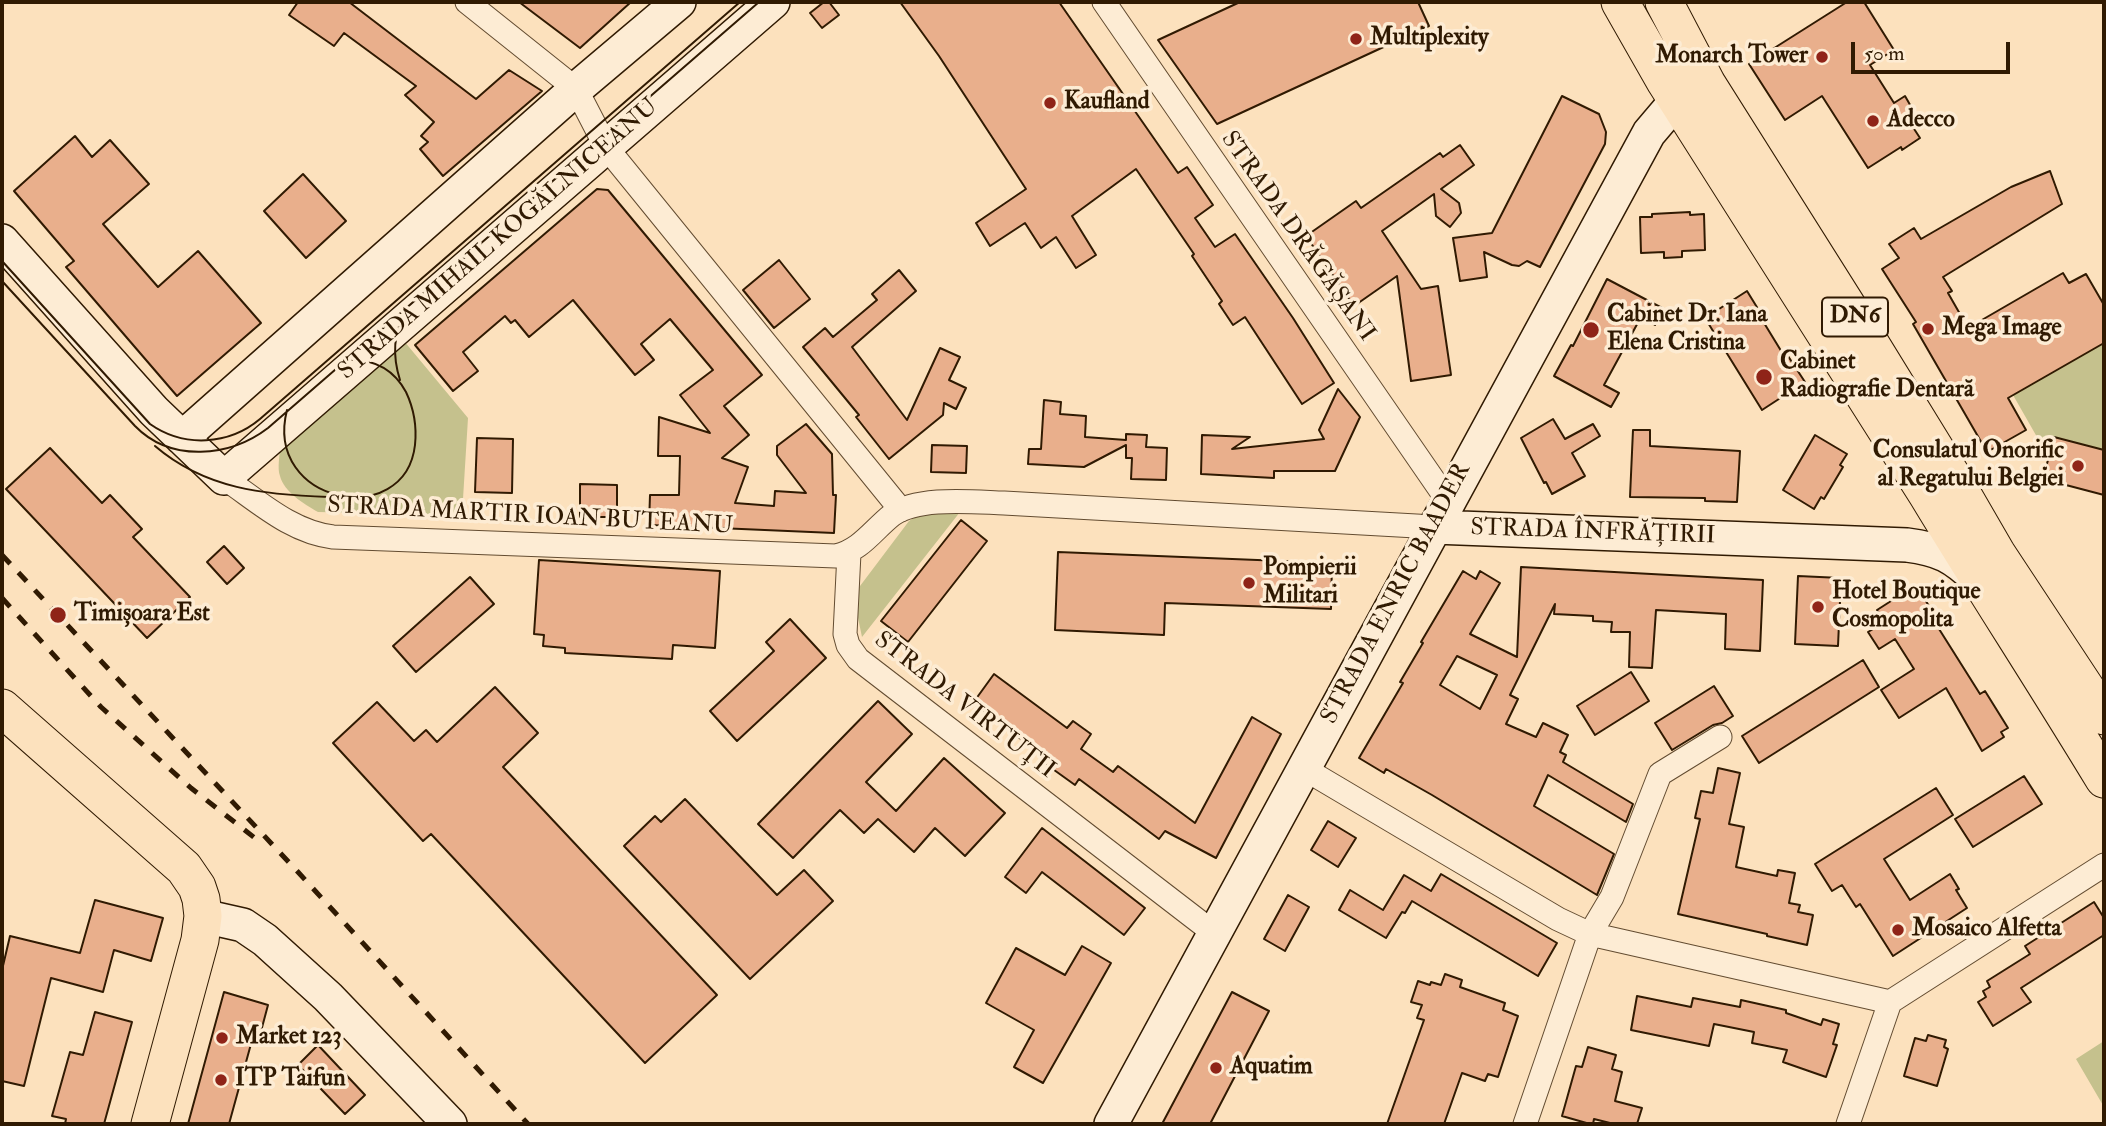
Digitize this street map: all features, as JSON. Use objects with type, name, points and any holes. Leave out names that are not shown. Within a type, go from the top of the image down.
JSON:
[{"type":"main road","name":"DN6","points":[[1620,2],[1692,92],[1854,317],[1997,554],[2104,716]]},
{"type":"main road","name":"DN6","points":[[1664,2],[1692,92],[1982,584],[2104,779]]},
{"type":"main road","points":[[2,708],[184,868],[197,887],[203,916],[193,974],[150,1124]]},
{"type":"street","points":[[467,2],[576,89],[606,147],[901,510],[849,553]]},
{"type":"street","points":[[182,438],[576,89],[679,2]]},
{"type":"street","name":"STRADA MIHAIL KOGĂLNICEANU","points":[[224,478],[773,2]]},
{"type":"street","name":"STRADA DRĂGĂȘANI","points":[[1104,2],[1441,514]]},
{"type":"street","name":"STRADA ENRIC BAADER","points":[[1111,1124],[1648,133],[1692,92]]},
{"type":"street","points":[[2,241],[155,411],[224,478]]},
{"type":"street","name":"STRADA MARTIR IOAN BUTEANU","points":[[224,478],[292,524],[312,533],[333,537],[824,556],[849,553]]},
{"type":"street","name":"STRADA ÎNFRĂȚIRII","points":[[901,510],[926,503],[1004,503],[1441,514],[1908,545],[1930,548],[1949,556],[1982,584]]},
{"type":"street","name":"STRADA VIRTUȚII","points":[[849,553],[845,634],[848,645],[858,659],[1214,933]]},
{"type":"street","points":[[1525,1124],[1590,934],[1612,897],[1660,774],[1720,737]]},
{"type":"street","points":[[1303,768],[1559,919],[1590,934],[1890,1002]]},
{"type":"street","points":[[1848,1124],[1890,1002],[2104,865]]},
{"type":"street","points":[[203,916],[243,925],[265,940],[328,997],[450,1124]]},
{"type":"shaded area","points":[[404,341],[468,418],[462,515],[318,512],[295,497],[282,482],[279,469],[280,446]]},
{"type":"shaded area","points":[[2104,343],[2104,450],[2048,436],[2045,451],[2013,395]]},
{"type":"shaded area","points":[[960,512],[862,637],[857,613],[857,590],[909,521],[921,513]]},
{"type":"shaded area","points":[[2104,1041],[2104,1107],[2076,1059]]},
{"type":"building","points":[[298,2],[349,2],[476,99],[509,70],[542,91],[443,176],[420,149],[428,142],[421,136],[434,122],[405,95],[416,86],[344,33],[334,46],[289,15]]},
{"type":"building","points":[[519,2],[631,2],[580,48]]},
{"type":"building","points":[[824,2],[829,2],[839,15],[822,28],[810,13]]},
{"type":"building","name":"Kaufland","points":[[900,2],[1059,2],[1178,173],[1187,167],[1213,205],[1195,218],[1215,247],[1235,234],[1334,383],[1302,404],[1245,317],[1233,325],[1219,304],[1222,301],[1192,256],[1194,254],[1136,169],[1072,216],[1096,255],[1076,268],[1056,237],[1041,248],[1025,223],[990,246],[976,223],[1026,189],[939,56]]},
{"type":"building","points":[[1240,2],[1418,2],[1429,26],[1217,124],[1158,40]]},
{"type":"building","name":"Monarch Tower","points":[[1847,2],[1864,2],[1894,50],[1870,65],[1894,103],[1905,96],[1913,110],[1905,115],[1920,138],[1868,168],[1822,96],[1785,120],[1749,64]]},
{"type":"building","points":[[1562,96],[1599,114],[1606,132],[1605,144],[1540,267],[1527,261],[1519,266],[1512,265],[1484,252],[1487,277],[1460,281],[1453,238],[1492,233]]},
{"type":"building","points":[[75,136],[92,157],[110,140],[149,184],[103,224],[158,287],[198,251],[261,323],[177,396],[66,267],[74,261],[14,191]]},
{"type":"building","points":[[1460,145],[1474,165],[1441,189],[1459,203],[1461,213],[1450,227],[1436,216],[1434,194],[1382,231],[1421,289],[1438,286],[1451,375],[1411,381],[1397,276],[1354,306],[1306,236],[1356,201],[1361,208],[1440,153],[1443,157]]},
{"type":"building","points":[[2050,171],[2062,204],[1943,277],[1952,291],[1948,293],[1968,328],[2063,273],[2069,283],[2086,274],[2104,305],[2104,343],[2008,398],[2026,430],[1987,452],[1913,324],[1916,322],[1882,269],[1899,258],[1889,244],[1914,228],[1921,239],[2011,187]]},
{"type":"building","points":[[303,174],[346,221],[306,258],[264,211]]},
{"type":"building","points":[[597,189],[608,190],[762,375],[724,406],[749,435],[722,458],[748,467],[735,503],[774,506],[775,491],[806,493],[777,455],[777,446],[806,424],[832,454],[833,495],[836,495],[834,533],[649,525],[650,495],[679,495],[680,456],[658,456],[659,417],[710,433],[680,395],[713,370],[670,319],[641,344],[654,360],[635,375],[573,300],[529,337],[515,320],[511,323],[505,316],[463,352],[478,371],[453,391],[415,345]]},
{"type":"building","points":[[1690,212],[1690,215],[1704,214],[1705,250],[1682,251],[1682,257],[1664,258],[1664,252],[1641,253],[1640,217]]},
{"type":"building","points":[[779,260],[810,299],[774,328],[743,290]]},
{"type":"building","points":[[899,270],[916,291],[852,347],[907,420],[940,348],[960,357],[949,380],[966,388],[956,409],[944,403],[943,415],[889,459],[856,417],[859,415],[803,347],[825,328],[833,337],[877,300],[872,294]]},
{"type":"building","points":[[1607,279],[1664,309],[1655,325],[1641,317],[1604,385],[1619,393],[1611,407],[1554,376],[1571,345],[1573,346]]},
{"type":"building","points":[[1747,291],[1783,354],[1786,353],[1805,382],[1762,410],[1705,318]]},
{"type":"building","points":[[1338,389],[1360,417],[1335,471],[1274,471],[1274,478],[1201,474],[1202,435],[1250,437],[1232,449],[1324,439],[1319,430]]},
{"type":"building","points":[[1044,400],[1061,402],[1060,414],[1086,416],[1085,437],[1126,440],[1126,434],[1147,435],[1146,447],[1167,448],[1166,480],[1131,479],[1132,458],[1126,458],[1126,445],[1084,467],[1028,464],[1029,449],[1041,449]]},
{"type":"building","points":[[1553,419],[1565,439],[1593,424],[1600,436],[1572,453],[1585,476],[1552,494],[1521,438]]},
{"type":"building","points":[[1633,430],[1650,430],[1650,446],[1740,451],[1737,502],[1705,501],[1705,498],[1630,497]]},
{"type":"building","points":[[1815,435],[1847,454],[1840,465],[1843,467],[1824,499],[1821,497],[1814,509],[1783,490]]},
{"type":"building","points":[[2054,437],[2104,450],[2104,495],[2043,479]]},
{"type":"building","points":[[477,438],[513,439],[512,493],[475,492]]},
{"type":"building","points":[[932,445],[967,446],[966,473],[931,472]]},
{"type":"building","name":"Timișoara Est","points":[[50,448],[102,503],[110,495],[142,529],[133,537],[190,597],[147,638],[6,489]]},
{"type":"building","points":[[580,484],[617,485],[617,517],[580,517]]},
{"type":"building","points":[[961,520],[987,541],[908,642],[881,621]]},
{"type":"building","points":[[224,546],[244,568],[227,584],[207,562]]},
{"type":"building","points":[[1058,552],[1332,563],[1331,609],[1165,603],[1164,635],[1055,630]]},
{"type":"building","points":[[539,560],[720,571],[715,648],[673,645],[672,659],[565,653],[565,648],[543,646],[544,635],[534,634]]},
{"type":"building","points":[[1521,567],[1763,580],[1760,651],[1725,649],[1726,614],[1656,610],[1652,668],[1629,667],[1630,632],[1611,632],[1612,622],[1593,621],[1593,616],[1554,614],[1555,604],[1510,695],[1518,699],[1506,724],[1536,737],[1543,723],[1568,735],[1560,752],[1566,755],[1563,762],[1633,804],[1626,822],[1548,775],[1534,806],[1614,854],[1597,895],[1432,795],[1386,769],[1384,773],[1359,758],[1403,683],[1400,682],[1423,643],[1421,642],[1463,571],[1476,579],[1480,571],[1500,583],[1470,634],[1517,657]],"holes":[[[1457,656],[1497,675],[1480,709],[1440,685]]]},
{"type":"building","name":"Hotel Boutique Cosmopolita","points":[[1798,576],[1841,578],[1838,646],[1795,644]]},
{"type":"building","points":[[470,577],[494,604],[416,672],[393,646]]},
{"type":"building","points":[[1916,585],[1937,619],[1934,621],[1980,694],[1985,691],[2008,728],[2001,732],[2004,737],[1982,751],[1946,688],[1899,718],[1881,690],[1914,669],[1895,639],[1879,649],[1868,632],[1885,622],[1877,610]]},
{"type":"building","points":[[790,619],[826,658],[737,741],[710,711],[774,651],[766,642]]},
{"type":"building","points":[[1863,660],[1879,687],[1759,763],[1742,736]]},
{"type":"building","points":[[1631,672],[1649,701],[1595,735],[1577,706]]},
{"type":"building","points":[[994,674],[1067,728],[1073,721],[1091,734],[1081,749],[1113,772],[1118,766],[1195,823],[1252,717],[1281,734],[1216,858],[1165,831],[1159,839],[1079,779],[1075,785],[1043,762],[1046,758],[973,703]]},
{"type":"building","points":[[1714,686],[1733,716],[1672,750],[1655,723]]},
{"type":"building","points":[[495,687],[538,733],[503,767],[717,995],[645,1063],[431,834],[423,841],[333,743],[377,702],[414,741],[426,730],[437,742]]},
{"type":"building","points":[[878,701],[912,734],[866,782],[896,811],[944,758],[1005,813],[965,856],[935,828],[914,852],[878,819],[864,833],[840,810],[793,858],[758,824]]},
{"type":"building","points":[[1718,768],[1740,773],[1729,824],[1744,827],[1736,867],[1777,876],[1778,870],[1795,873],[1789,903],[1800,905],[1798,912],[1813,915],[1807,945],[1678,914],[1700,819],[1695,818],[1701,791],[1713,793]]},
{"type":"building","points":[[2024,776],[2042,804],[1973,847],[1955,819]]},
{"type":"building","points":[[1936,788],[1953,815],[1884,859],[1910,900],[1950,874],[1967,908],[1893,956],[1860,904],[1856,907],[1842,885],[1832,891],[1815,864]]},
{"type":"building","points":[[685,799],[777,895],[804,870],[833,901],[750,979],[624,846],[655,816],[661,822]]},
{"type":"building","points":[[1328,821],[1356,838],[1338,867],[1311,850]]},
{"type":"building","points":[[1042,828],[1145,908],[1124,935],[1042,872],[1026,893],[1005,877]]},
{"type":"building","points":[[1441,874],[1557,943],[1538,976],[1412,901],[1386,938],[1339,910],[1350,890],[1383,910],[1404,875],[1431,891]]},
{"type":"building","points":[[1288,895],[1309,907],[1285,951],[1264,939]]},
{"type":"building","points":[[95,900],[163,918],[151,961],[114,950],[103,992],[51,978],[24,1086],[2,1081],[2,970],[10,936],[80,953]]},
{"type":"building","points":[[2094,902],[2104,918],[2104,935],[2021,988],[2031,1002],[1993,1026],[1978,1002],[1986,997],[1983,991],[1990,987],[1987,981],[2030,954],[2025,946]]},
{"type":"building","points":[[1082,946],[1111,963],[1043,1083],[1014,1067],[1034,1030],[986,1003],[1016,948],[1065,975]]},
{"type":"building","points":[[1445,974],[1462,980],[1460,987],[1505,1003],[1503,1010],[1518,1016],[1498,1077],[1488,1074],[1485,1081],[1462,1073],[1444,1124],[1387,1124],[1424,1020],[1417,1018],[1422,1005],[1411,1002],[1418,981],[1441,985]]},
{"type":"building","name":"ITP Taifun","points":[[224,992],[268,1005],[260,1035],[254,1033],[229,1124],[188,1124]]},
{"type":"building","name":"Aquatim","points":[[1232,992],[1269,1011],[1210,1124],[1162,1124]]},
{"type":"building","points":[[1637,996],[1691,1007],[1693,998],[1740,1007],[1741,1000],[1786,1010],[1786,1013],[1821,1025],[1823,1019],[1839,1024],[1833,1044],[1837,1045],[1826,1077],[1783,1062],[1787,1050],[1752,1043],[1754,1032],[1714,1024],[1709,1046],[1631,1030]]},
{"type":"building","points":[[95,1012],[132,1022],[104,1124],[65,1124],[66,1119],[52,1116],[70,1052],[83,1055]]},
{"type":"building","points":[[1928,1035],[1946,1040],[1944,1047],[1948,1049],[1937,1086],[1904,1076],[1915,1038],[1926,1041]]},
{"type":"building","points":[[318,1045],[365,1095],[345,1114],[298,1065]]},
{"type":"building","points":[[1588,1047],[1616,1055],[1612,1069],[1622,1072],[1615,1101],[1642,1108],[1637,1124],[1614,1124],[1594,1119],[1593,1124],[1590,1124],[1562,1116],[1576,1066],[1582,1067]]},
{"type":"tram line","points":[[2,261],[150,424],[163,432],[192,440],[235,434],[260,419],[740,2]]},
{"type":"tram line","points":[[2,281],[149,438],[183,451],[219,450],[236,445],[268,428],[759,2]]},
{"type":"tram line","points":[[400,380],[395,346],[405,313]]},
{"type":"tram line","points":[[287,410],[285,442],[295,467],[314,485],[338,495],[364,497],[387,489],[406,472],[415,445],[411,405],[401,384],[388,371],[372,363],[344,360]]},
{"type":"tram line","points":[[155,446],[194,472],[215,481],[259,491],[329,497]]},
{"type":"railway","points":[[2,555],[298,872],[528,1124]]},
{"type":"railway","points":[[2,598],[101,707],[191,788],[260,842]]},
{"type":"place","name":"Multiplexity","points":[[1356,39]]},
{"type":"place","name":"Monarch Tower","points":[[1822,57]]},
{"type":"place","name":"Kaufland","points":[[1050,103]]},
{"type":"place","name":"Adecco","points":[[1873,121]]},
{"type":"place","name":"Mega Image","points":[[1928,329]]},
{"type":"place","name":"Cabinet Dr. Iana Elena Cristina","points":[[1591,330]]},
{"type":"place","name":"Cabinet Radiografie Dentară","points":[[1764,377]]},
{"type":"place","name":"Consulatul Onorific al Regatului Belgiei","points":[[2078,466]]},
{"type":"place","name":"Pompierii Militari","points":[[1249,583]]},
{"type":"place","name":"Hotel Boutique Cosmopolita","points":[[1818,607]]},
{"type":"place","name":"Timișoara Est","points":[[58,615]]},
{"type":"place","name":"Mosaico Alfetta","points":[[1898,930]]},
{"type":"place","name":"Market 123","points":[[222,1038]]},
{"type":"place","name":"Aquatim","points":[[1216,1068]]},
{"type":"place","name":"ITP Taifun","points":[[221,1080]]}]
